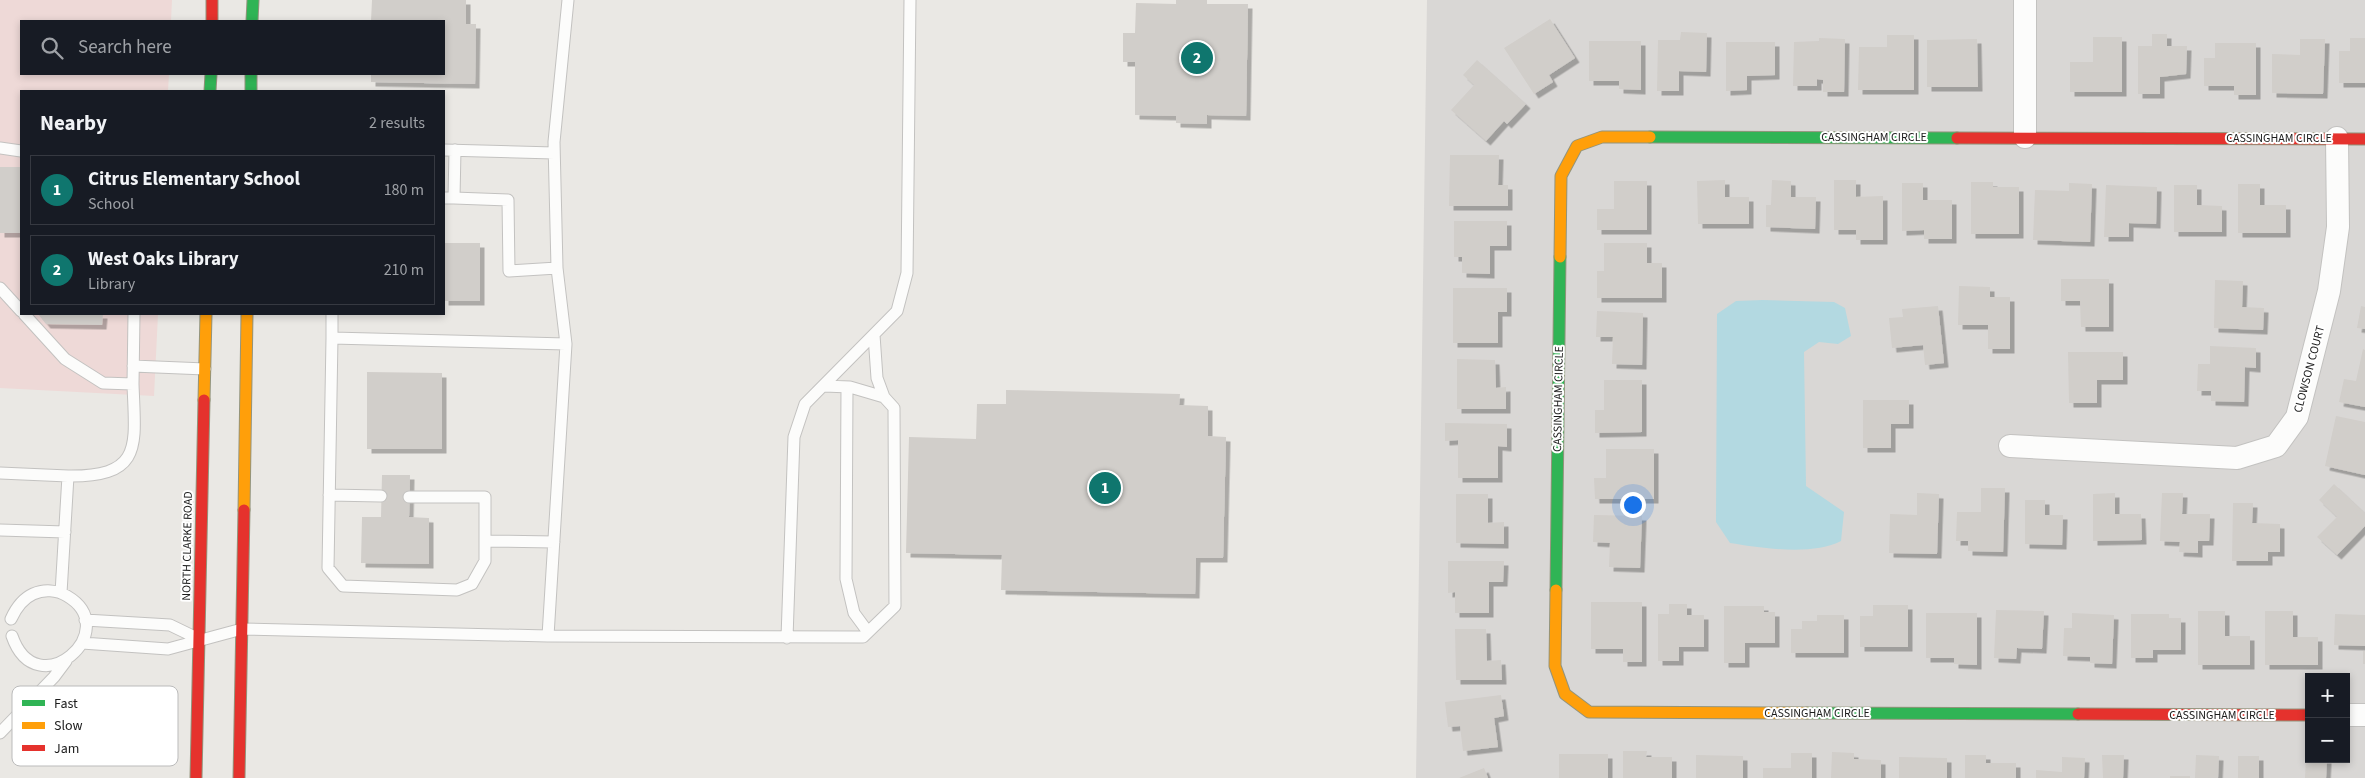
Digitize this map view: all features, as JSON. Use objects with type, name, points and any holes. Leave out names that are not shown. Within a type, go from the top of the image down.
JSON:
[{"type":"street","points":[[212,0],[212,20]]},
{"type":"street","points":[[252,20],[253,0]]},
{"type":"street","points":[[2025,0],[2025,137]]},
{"type":"street","points":[[210,90],[211,75]]},
{"type":"street","points":[[251,75],[251,90]]},
{"type":"street","name":"CASSINGHAM CIRCLE","points":[[2305,715],[1589,712],[1565,694],[1555,666],[1561,176],[1577,146],[1602,137],[2365,139]]},
{"type":"street","name":"CLOWSON COURT","points":[[2010,446],[2236,458],[2276,446],[2297,417],[2329,291],[2338,227],[2337,138]]},
{"type":"street","name":"NORTH CLARKE ROAD","points":[[196,778],[206,315]]},
{"type":"street","points":[[239,778],[247,315]]},
{"type":"street","points":[[2350,715],[2365,715]]},
{"type":"lane","points":[[548,636],[566,344],[556,268],[554,153],[568,0]]},
{"type":"lane","points":[[787,638],[794,437],[805,404],[897,311],[907,273],[910,0]]},
{"type":"lane","points":[[0,148],[20,151]]},
{"type":"lane","points":[[554,153],[449,150],[449,198],[508,200],[509,271],[556,268]]},
{"type":"lane","points":[[0,288],[20,310]]},
{"type":"lane","points":[[25,315],[65,359],[104,383],[133,384]]},
{"type":"lane","points":[[0,473],[68,476],[103,474],[123,464],[135,443],[133,384],[134,315]]},
{"type":"lane","points":[[332,315],[328,568],[343,586],[457,590],[472,584],[485,561],[485,497],[409,497]]},
{"type":"lane","points":[[82,643],[168,649],[198,639],[242,629],[548,636],[863,637],[896,606],[894,408],[884,397],[877,378],[874,335]]},
{"type":"lane","points":[[332,338],[566,344]]},
{"type":"lane","points":[[133,366],[205,369]]},
{"type":"lane","points":[[824,386],[847,387],[884,397]]},
{"type":"lane","points":[[847,387],[846,579],[854,613],[868,632]]},
{"type":"lane","points":[[61,593],[68,476]]},
{"type":"lane","points":[[329,495],[381,496]]},
{"type":"lane","points":[[0,530],[65,532]]},
{"type":"lane","points":[[485,541],[554,542]]},
{"type":"lane","points":[[11,619],[17,606],[36,592],[61,593],[73,600],[81,610],[85,620],[85,635],[82,643],[75,654],[66,661],[45,686]]},
{"type":"lane","points":[[85,620],[170,626],[198,639]]},
{"type":"lane","points":[[12,636],[21,654],[34,662],[54,665],[66,661]]},
{"type":"lane","points":[[0,733],[12,721]]},
{"type":"shaded area","points":[[0,0],[172,0],[171,20],[20,20],[20,75],[169,75],[168,90],[20,90],[20,315],[158,315],[154,396],[0,388]]},
{"type":"shaded area","points":[[1427,0],[2365,0],[2365,778],[1416,778]]},
{"type":"water","points":[[1736,301],[1834,302],[1845,308],[1851,336],[1838,344],[1819,342],[1804,352],[1806,486],[1844,512],[1841,541],[1829,546],[1787,550],[1730,543],[1716,522],[1717,314]]},
{"type":"building","points":[[372,0],[466,0],[466,24],[476,24],[475,84],[371,82],[371,75],[445,75],[445,20],[371,20]]},
{"type":"building","points":[[1176,0],[1207,0],[1207,4],[1248,4],[1246,116],[1207,115],[1207,124],[1176,123],[1176,116],[1135,115],[1135,62],[1123,62],[1123,33],[1135,33],[1136,3],[1176,4]]},
{"type":"building","points":[[1550,19],[1575,58],[1549,75],[1553,82],[1534,94],[1504,48]]},
{"type":"building","points":[[1681,32],[1707,33],[1706,72],[1679,71],[1679,91],[1657,91],[1658,40],[1680,40]]},
{"type":"building","points":[[2152,34],[2167,34],[2167,46],[2187,46],[2186,74],[2160,77],[2160,94],[2138,94],[2138,46],[2152,46]]},
{"type":"building","points":[[1887,35],[1914,35],[1914,90],[1858,90],[1859,47],[1887,47]]},
{"type":"building","points":[[2093,37],[2122,37],[2122,92],[2070,92],[2070,62],[2093,62]]},
{"type":"building","points":[[1819,38],[1845,39],[1844,92],[1823,92],[1823,80],[1817,79],[1817,86],[1793,86],[1794,42],[1819,41]]},
{"type":"building","points":[[2350,38],[2365,38],[2365,83],[2339,83],[2339,51],[2350,51]]},
{"type":"building","points":[[1977,39],[1978,87],[1927,87],[1927,40]]},
{"type":"building","points":[[2300,39],[2325,39],[2323,94],[2272,93],[2272,54],[2300,55]]},
{"type":"building","points":[[1589,41],[1641,41],[1641,90],[1619,89],[1619,81],[1589,81]]},
{"type":"building","points":[[1726,42],[1775,42],[1775,75],[1747,76],[1747,90],[1726,91]]},
{"type":"building","points":[[2215,43],[2256,43],[2256,95],[2234,95],[2234,86],[2204,86],[2204,58],[2215,58]]},
{"type":"building","points":[[1477,60],[1526,104],[1507,124],[1504,121],[1486,141],[1451,110],[1474,85],[1463,75]]},
{"type":"building","points":[[1450,155],[1499,155],[1498,185],[1508,185],[1508,206],[1449,206]]},
{"type":"building","points":[[0,167],[20,167],[20,233],[0,233]]},
{"type":"building","points":[[1725,180],[1725,197],[1749,197],[1749,224],[1698,224],[1697,181]]},
{"type":"building","points":[[1772,180],[1791,181],[1791,197],[1816,197],[1815,229],[1766,227],[1766,205],[1771,205]]},
{"type":"building","points":[[1834,180],[1856,180],[1856,197],[1883,196],[1883,240],[1856,240],[1856,230],[1834,230]]},
{"type":"building","points":[[1614,181],[1647,181],[1647,230],[1597,230],[1597,209],[1614,209]]},
{"type":"building","points":[[1971,182],[1993,182],[1993,187],[2019,187],[2019,234],[1971,234]]},
{"type":"building","points":[[1902,183],[1923,183],[1923,200],[1952,200],[1952,239],[1924,239],[1924,230],[1902,231]]},
{"type":"building","points":[[2069,183],[2092,184],[2090,242],[2033,240],[2035,190],[2069,191]]},
{"type":"building","points":[[2238,184],[2260,184],[2260,205],[2286,205],[2286,233],[2238,233]]},
{"type":"building","points":[[2106,185],[2157,187],[2156,224],[2129,223],[2129,237],[2104,237]]},
{"type":"building","points":[[2174,185],[2197,185],[2197,205],[2222,206],[2222,232],[2174,232]]},
{"type":"building","points":[[1454,221],[1507,221],[1507,246],[1490,246],[1490,274],[1462,273],[1462,257],[1454,257]]},
{"type":"building","points":[[445,243],[480,243],[480,301],[445,301]]},
{"type":"building","points":[[1604,243],[1647,243],[1647,263],[1662,263],[1662,298],[1597,298],[1597,271],[1604,271]]},
{"type":"building","points":[[2061,279],[2109,279],[2109,327],[2081,327],[2080,301],[2061,301]]},
{"type":"building","points":[[2215,280],[2243,281],[2242,307],[2264,308],[2263,330],[2214,328]]},
{"type":"building","points":[[1959,286],[1990,287],[1990,297],[2010,297],[2010,349],[1988,349],[1988,325],[1958,325]]},
{"type":"building","points":[[1453,288],[1507,288],[1507,312],[1498,312],[1498,343],[1453,343]]},
{"type":"building","points":[[1938,306],[1944,363],[1925,365],[1923,345],[1892,348],[1889,318],[1903,317],[1902,309]]},
{"type":"building","points":[[2361,306],[2365,307],[2365,329],[2357,328]]},
{"type":"building","points":[[1597,311],[1643,313],[1642,365],[1612,364],[1613,337],[1596,337]]},
{"type":"building","points":[[39,315],[103,315],[102,325],[46,324]]},
{"type":"building","points":[[2210,346],[2256,348],[2256,368],[2245,367],[2244,402],[2211,401],[2211,391],[2197,391],[2198,364],[2210,364]]},
{"type":"building","points":[[2363,349],[2365,350],[2365,407],[2339,402],[2344,379],[2356,381]]},
{"type":"building","points":[[2068,352],[2123,352],[2123,380],[2097,380],[2097,403],[2069,403]]},
{"type":"building","points":[[1457,359],[1495,360],[1496,388],[1506,387],[1506,409],[1457,409]]},
{"type":"building","points":[[367,372],[442,373],[442,449],[367,449]]},
{"type":"building","points":[[1604,380],[1642,380],[1642,432],[1595,433],[1595,410],[1604,410]]},
{"type":"building","points":[[1006,390],[1180,394],[1179,405],[1208,406],[1208,436],[1226,437],[1223,558],[1196,558],[1195,594],[1001,590],[1002,555],[906,553],[909,437],[976,439],[977,404],[1006,404]]},
{"type":"building","points":[[1863,400],[1909,400],[1909,424],[1891,424],[1891,448],[1863,448]]},
{"type":"building","points":[[2336,416],[2365,422],[2365,475],[2325,466]]},
{"type":"building","points":[[1445,423],[1507,424],[1507,447],[1498,446],[1498,478],[1458,478],[1458,440],[1445,441]]},
{"type":"building","points":[[1606,449],[1654,449],[1654,499],[1595,499],[1594,478],[1606,478]]},
{"type":"building","points":[[382,475],[410,475],[409,517],[429,518],[429,564],[361,563],[362,517],[381,517]]},
{"type":"building","points":[[2334,484],[2365,513],[2365,526],[2337,555],[2317,537],[2337,517],[2319,500]]},
{"type":"building","points":[[1981,488],[2005,488],[2003,552],[1968,551],[1968,541],[1956,541],[1957,512],[1981,512]]},
{"type":"building","points":[[1917,493],[1939,494],[1937,554],[1889,553],[1890,514],[1917,515]]},
{"type":"building","points":[[2115,493],[2115,514],[2141,514],[2142,540],[2093,541],[2093,494]]},
{"type":"building","points":[[2162,493],[2183,493],[2182,514],[2210,514],[2209,541],[2198,541],[2198,553],[2179,552],[2180,542],[2160,541]]},
{"type":"building","points":[[1456,494],[1488,494],[1488,523],[1504,522],[1504,544],[1456,543]]},
{"type":"building","points":[[2025,500],[2045,500],[2045,515],[2063,515],[2062,545],[2025,544]]},
{"type":"building","points":[[2233,503],[2253,503],[2252,523],[2280,524],[2280,552],[2268,552],[2268,561],[2232,561]]},
{"type":"building","points":[[1594,515],[1642,516],[1640,568],[1609,567],[1610,543],[1593,542]]},
{"type":"building","points":[[1448,561],[1504,561],[1503,582],[1489,582],[1489,613],[1455,613],[1455,592],[1448,593]]},
{"type":"building","points":[[1591,602],[1642,602],[1642,662],[1623,662],[1623,649],[1591,649]]},
{"type":"building","points":[[1669,604],[1687,604],[1687,615],[1704,615],[1704,647],[1679,647],[1679,661],[1658,661],[1658,614],[1669,614]]},
{"type":"building","points":[[1873,605],[1908,605],[1908,647],[1860,647],[1860,616],[1873,616]]},
{"type":"building","points":[[1724,606],[1764,606],[1764,612],[1775,612],[1775,643],[1745,643],[1745,663],[1724,663]]},
{"type":"building","points":[[1996,610],[2044,611],[2042,649],[2017,648],[2016,659],[1994,658]]},
{"type":"building","points":[[2198,611],[2225,611],[2225,636],[2250,636],[2250,665],[2198,665]]},
{"type":"building","points":[[2265,611],[2293,611],[2293,637],[2318,637],[2318,665],[2265,665]]},
{"type":"building","points":[[1926,613],[1977,613],[1977,665],[1954,664],[1954,658],[1926,658]]},
{"type":"building","points":[[2072,613],[2114,615],[2112,664],[2090,663],[2090,657],[2063,656],[2064,628],[2072,628]]},
{"type":"building","points":[[2131,614],[2169,614],[2169,618],[2181,618],[2181,650],[2153,650],[2153,658],[2131,658]]},
{"type":"building","points":[[2335,614],[2365,615],[2365,646],[2334,645]]},
{"type":"building","points":[[1817,615],[1844,615],[1844,653],[1791,653],[1791,629],[1802,629],[1802,621],[1817,621]]},
{"type":"building","points":[[1455,629],[1486,629],[1487,661],[1501,660],[1502,680],[1456,680]]},
{"type":"building","points":[[2363,651],[2365,651],[2365,664],[2363,664]]},
{"type":"building","points":[[1501,695],[1504,716],[1494,718],[1498,747],[1463,751],[1460,726],[1448,727],[1445,702]]},
{"type":"building","points":[[1623,751],[1647,751],[1646,757],[1672,757],[1672,778],[1623,778]]},
{"type":"building","points":[[1832,752],[1854,753],[1854,759],[1881,760],[1881,778],[1831,778]]},
{"type":"building","points":[[1791,753],[1812,753],[1812,778],[1763,778],[1763,768],[1791,768]]},
{"type":"building","points":[[1559,754],[1608,754],[1608,778],[1559,778]]},
{"type":"building","points":[[1696,755],[1743,756],[1743,778],[1696,778]]},
{"type":"building","points":[[1965,755],[1986,755],[1986,763],[2016,763],[2016,778],[1965,778]]},
{"type":"building","points":[[2102,755],[2124,755],[2123,778],[2103,778]]},
{"type":"building","points":[[2196,755],[2219,756],[2218,778],[2195,778]]},
{"type":"building","points":[[2238,756],[2259,756],[2259,778],[2238,778]]},
{"type":"building","points":[[1899,757],[1947,758],[1947,778],[1899,778]]},
{"type":"building","points":[[2062,757],[2085,758],[2084,778],[2036,778],[2036,770],[2062,772]]},
{"type":"building","points":[[2306,763],[2327,763],[2326,778],[2305,778]]},
{"type":"building","points":[[1484,768],[1488,778],[1459,778]]},
{"type":"building","points":[[2170,776],[2190,776],[2190,778],[2170,778]]},
{"type":"traffic: fast","points":[[252,20],[253,0]]},
{"type":"traffic: fast","points":[[210,90],[211,75]]},
{"type":"traffic: fast","points":[[251,75],[251,90]]},
{"type":"traffic: fast","points":[[1650,137],[1957,138]]},
{"type":"traffic: fast","points":[[1556,590],[1560,257]]},
{"type":"traffic: fast","points":[[1807,713],[2078,714]]},
{"type":"traffic: slow","points":[[1560,257],[1561,176],[1577,146],[1602,137],[1650,137]]},
{"type":"traffic: slow","points":[[204,400],[206,315]]},
{"type":"traffic: slow","points":[[244,510],[247,315]]},
{"type":"traffic: slow","points":[[1556,590],[1555,666],[1565,694],[1589,712],[1807,713]]},
{"type":"traffic: jam","points":[[212,0],[212,20]]},
{"type":"traffic: jam","points":[[1957,138],[2365,139]]},
{"type":"traffic: jam","points":[[196,778],[204,400]]},
{"type":"traffic: jam","points":[[239,778],[244,510]]},
{"type":"traffic: jam","points":[[2078,714],[2305,715]]},
{"type":"place","name":"West Oaks Library","points":[[1197,58]]},
{"type":"place","name":"Citrus Elementary School","points":[[1105,488]]}]
